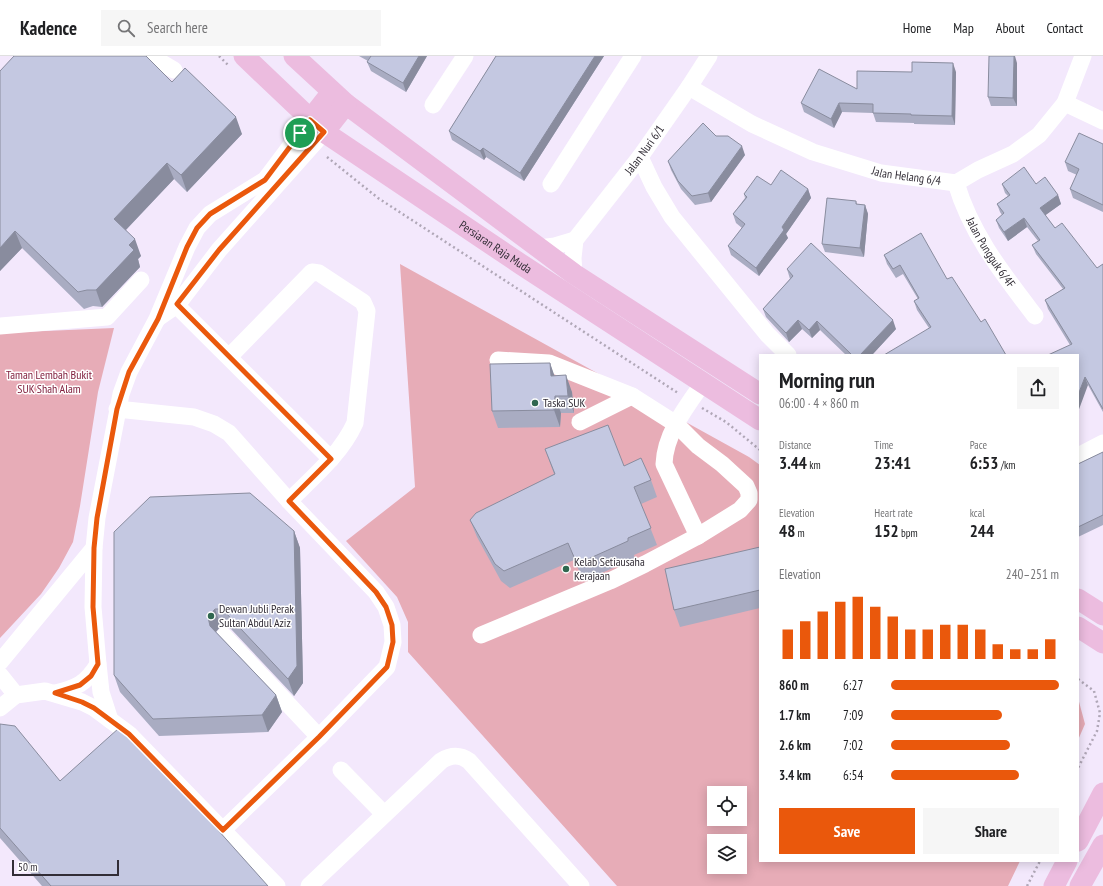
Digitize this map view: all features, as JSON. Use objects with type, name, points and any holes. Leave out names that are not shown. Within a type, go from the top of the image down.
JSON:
[{"type":"main road","name":"Persiaran Raja Muda","points":[[244,56],[317,126],[529,270],[759,419]]},
{"type":"main road","name":"Persiaran Raja Muda","points":[[294,56],[339,98],[574,274],[759,393]]},
{"type":"main road","points":[[317,126],[339,98]]},
{"type":"main road","points":[[1079,600],[1103,616]]},
{"type":"main road","points":[[1079,628],[1102,644]]},
{"type":"main road","points":[[1079,839],[1103,793]]},
{"type":"main road","points":[[1080,886],[1103,845]]},
{"type":"main road","points":[[1054,886],[1066,862]]},
{"type":"street","points":[[150,56],[174,70]]},
{"type":"street","points":[[433,105],[465,56]]},
{"type":"street","points":[[550,184],[633,56]]},
{"type":"street","name":"Jalan Nuri 6/1","points":[[575,240],[640,157],[709,56]]},
{"type":"street","name":"Jalan Helang 6/4","points":[[689,87],[752,124],[813,152],[881,173],[956,183],[978,170],[1013,154],[1039,135],[1064,103],[1083,56]]},
{"type":"street","points":[[1064,103],[1103,121]]},
{"type":"street","points":[[110,720],[101,692],[98,664],[93,607],[94,548],[97,518],[117,409],[129,372],[158,319],[172,301],[219,250],[317,126]]},
{"type":"street","points":[[172,301],[187,247],[197,228],[210,214],[265,180],[317,126]]},
{"type":"street","points":[[640,157],[654,187],[672,217],[767,334],[787,354]]},
{"type":"street","name":"Jalan Pungguk 6/4F","points":[[956,183],[963,206],[976,233],[998,267],[1035,316]]},
{"type":"street","points":[[539,248],[555,246],[575,240],[573,258],[574,274]]},
{"type":"street","points":[[229,357],[312,272],[319,273],[363,302],[367,312],[355,423],[350,435],[331,459],[289,501]]},
{"type":"street","points":[[0,326],[107,318],[141,280]]},
{"type":"street","points":[[172,301],[331,459]]},
{"type":"street","points":[[481,634],[610,581],[698,536],[740,510],[749,500],[749,493],[746,486],[698,446],[676,424],[632,396],[549,363],[498,360]]},
{"type":"street","points":[[698,536],[664,464],[664,452],[676,424],[703,383]]},
{"type":"street","points":[[580,422],[632,396]]},
{"type":"street","points":[[117,409],[194,417],[214,424],[229,433],[289,501],[376,592],[386,607],[392,625],[393,642],[387,667],[319,737],[223,830]]},
{"type":"street","points":[[1079,455],[1103,443]]},
{"type":"street","points":[[0,662],[94,548]]},
{"type":"street","points":[[224,636],[319,737]]},
{"type":"street","points":[[55,693],[80,685],[91,676],[98,664]]},
{"type":"street","points":[[0,675],[16,695]]},
{"type":"street","points":[[0,708],[16,695],[45,691],[82,702],[129,734],[277,886]]},
{"type":"street","points":[[317,883],[384,814],[441,761],[449,756],[463,757],[469,761],[581,886]]},
{"type":"street","points":[[340,770],[384,814]]},
{"type":"path","points":[[1079,680],[1094,691],[1100,713],[1097,732],[1079,766]]},
{"type":"path","points":[[1027,886],[1039,862]]},
{"type":"green space","name":"Kelab Setiausaha Kerajaan","points":[[400,264],[749,457],[759,464],[759,862],[1020,862],[1008,886],[617,886],[408,652],[408,622],[397,597],[346,541],[415,487]]},
{"type":"green space","name":"Taman Lembah Bukit SUK Shah Alam","points":[[114,328],[98,392],[73,542],[59,568],[41,594],[0,638],[0,333]]},
{"type":"green space","points":[[1079,702],[1085,724],[1079,738]]},
{"type":"building","points":[[14,56],[146,56],[172,82],[185,68],[236,117],[181,175],[167,163],[114,219],[135,239],[129,245],[134,250],[96,290],[78,292],[15,231],[0,248],[0,71]]},
{"type":"building","points":[[371,56],[419,56],[403,83],[367,62]]},
{"type":"building","points":[[496,56],[595,56],[520,173],[483,148],[480,151],[449,131]]},
{"type":"building","points":[[989,56],[1014,56],[1013,98],[988,97]]},
{"type":"building","points":[[912,62],[953,63],[952,116],[873,113],[873,104],[839,103],[831,119],[801,103],[819,69],[857,89],[857,71],[912,72]]},
{"type":"building","points":[[703,123],[716,136],[728,136],[742,146],[708,193],[692,196],[678,181],[668,161]]},
{"type":"building","points":[[1079,133],[1103,144],[1103,205],[1070,189],[1079,169],[1065,162]]},
{"type":"building","points":[[1024,167],[1036,184],[1045,177],[1058,195],[1040,208],[1055,228],[1062,223],[1097,268],[1103,264],[1103,409],[1085,377],[1079,392],[1079,354],[1050,354],[1072,344],[1045,300],[1065,288],[1032,245],[1040,240],[1024,218],[1004,232],[996,220],[1004,213],[997,204],[1010,195],[1002,184]]},
{"type":"building","points":[[781,170],[808,189],[782,227],[784,230],[756,268],[728,246],[745,224],[733,214],[747,197],[744,194],[757,176],[771,185]]},
{"type":"building","points":[[827,198],[856,201],[856,204],[865,205],[860,248],[822,244]]},
{"type":"building","points":[[921,233],[947,279],[952,277],[981,322],[985,319],[1005,354],[886,354],[931,327],[914,301],[919,298],[900,265],[893,269],[884,255]]},
{"type":"building","points":[[811,243],[893,320],[861,354],[851,354],[817,321],[809,330],[798,320],[786,333],[763,309],[793,276],[787,269]]},
{"type":"building","points":[[550,363],[551,376],[566,375],[568,396],[555,396],[554,410],[492,411],[490,364]]},
{"type":"building","points":[[608,425],[624,466],[641,458],[651,480],[634,487],[651,528],[628,538],[628,541],[577,564],[568,543],[504,571],[495,564],[470,520],[476,513],[555,474],[545,449]]},
{"type":"building","points":[[1103,452],[1103,515],[1079,527],[1079,464]]},
{"type":"building","name":"Dewan Jubli Perak Sultan Abdul Aziz","points":[[250,493],[294,531],[297,666],[288,679],[225,612],[220,609],[215,609],[208,617],[210,626],[276,695],[262,715],[153,719],[114,675],[114,532],[150,497]]},
{"type":"building","points":[[759,547],[759,590],[674,610],[665,569]]},
{"type":"building","points":[[0,724],[15,726],[60,781],[119,728],[209,820],[268,886],[51,886],[0,828]]},
{"type":"place","name":"Taska SUK","points":[[535,403]]},
{"type":"place","name":"Kelab Setiausaha Kerajaan","points":[[566,569]]},
{"type":"place","name":"Dewan Jubli Perak Sultan Abdul Aziz","points":[[211,616]]},
{"type":"route","points":[[310,120],[324,132],[308,152],[219,250],[177,304],[331,459],[289,501],[376,592],[386,607],[392,625],[393,642],[387,667],[319,737],[223,830],[129,734],[94,708],[82,702],[55,693],[72,689],[80,685],[91,676],[98,664],[93,607],[94,548],[97,518],[117,409],[129,372],[158,319],[187,247],[197,228],[210,214],[265,180],[300,133],[310,120]]}]
